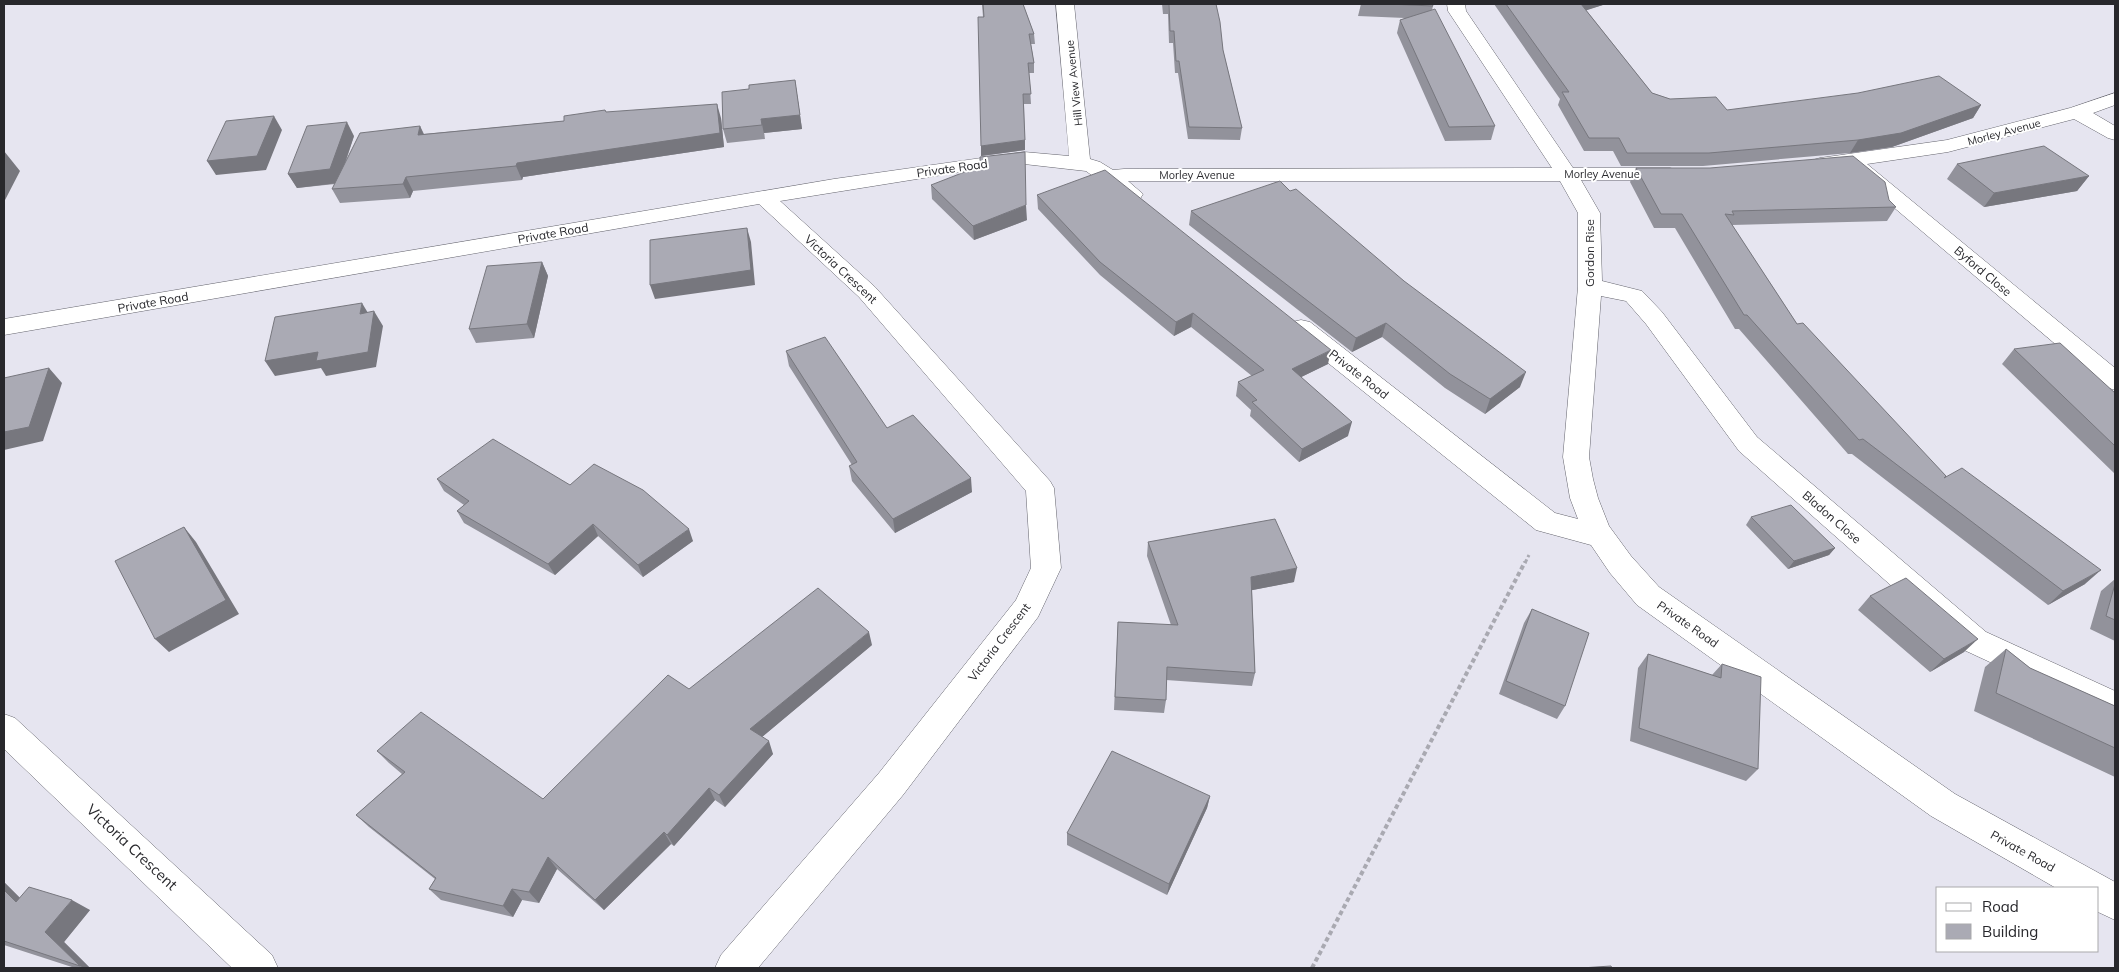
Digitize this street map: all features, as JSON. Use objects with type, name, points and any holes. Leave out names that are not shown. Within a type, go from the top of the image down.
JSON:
[{"type":"street","name":"Hill View Avenue","points":[[1066,4],[1080,163]]},
{"type":"street","name":"Gordon Rise","points":[[1456,4],[1457,12],[1566,174],[1589,213],[1590,287],[1576,457],[1578,482],[1587,509],[1600,536]]},
{"type":"street","name":"Morley Avenue","points":[[1798,166],[1948,146],[2077,112],[2115,99]]},
{"type":"street","points":[[2077,112],[2115,134]]},
{"type":"street","name":"Private Road","points":[[4,327],[763,197],[1024,158],[1093,166],[1111,177],[1150,208]]},
{"type":"street","name":"Byford Close","points":[[1850,160],[2115,382]]},
{"type":"street","name":"Morley Avenue","points":[[1111,177],[1124,175],[1694,174]]},
{"type":"street","name":"Victoria Crescent","points":[[734,968],[891,784],[1026,608],[1046,568],[1040,488],[867,292],[763,197]]},
{"type":"street","name":"Bladon Close","points":[[1590,287],[1610,289],[1634,296],[1654,318],[1748,444],[1975,641],[2115,706]]},
{"type":"street","name":"Private Road","points":[[1282,313],[1546,522],[1600,536],[1621,566],[1648,596],[1943,806],[2088,887]]},
{"type":"street","name":"Victoria Crescent","points":[[4,728],[259,968]]},
{"type":"street","points":[[2099,893],[2115,902]]},
{"type":"path","points":[[1312,968],[1546,522]]},
{"type":"building","points":[[983,4],[1023,4],[1034,34],[1029,34],[1034,63],[1028,63],[1031,94],[1023,94],[1025,140],[981,146],[978,17],[984,17]]},
{"type":"building","points":[[1169,4],[1216,4],[1223,50],[1242,128],[1189,127],[1179,61],[1176,61],[1174,31],[1170,31]]},
{"type":"building","points":[[1388,4],[1432,4],[1433,6]]},
{"type":"building","points":[[1506,4],[1581,4],[1652,93],[1670,99],[1716,97],[1727,110],[1858,93],[1939,76],[1981,105],[1901,133],[1858,140],[1709,153],[1627,153],[1619,138],[1589,138],[1562,92],[1569,92]]},
{"type":"building","points":[[1435,9],[1495,126],[1449,127],[1400,20]]},
{"type":"building","points":[[795,80],[800,115],[761,119],[762,125],[723,129],[722,92],[749,89],[749,85]]},
{"type":"building","points":[[717,104],[720,133],[517,163],[516,166],[406,177],[403,184],[332,189],[360,133],[420,126],[418,135],[564,121],[564,116],[605,110],[606,112]]},
{"type":"building","points":[[274,116],[257,156],[207,161],[226,121]]},
{"type":"building","points":[[347,122],[330,169],[288,174],[307,126]]},
{"type":"building","points":[[2044,146],[2089,176],[1994,193],[1957,164]]},
{"type":"building","points":[[1025,152],[1026,205],[973,226],[931,185],[980,166],[980,157]]},
{"type":"building","points":[[1853,156],[1885,182],[1889,200],[1896,207],[1732,211],[1734,215],[1725,214],[1797,324],[1803,323],[1946,476],[1944,478],[1962,468],[2101,570],[2063,591],[1863,439],[1859,440],[1747,315],[1744,315],[1682,214],[1661,214],[1636,168],[1710,168]]},
{"type":"building","points":[[1105,170],[1331,350],[1292,369],[1352,422],[1302,449],[1252,402],[1257,400],[1238,382],[1264,370],[1193,313],[1176,322],[1100,262],[1037,195]]},
{"type":"building","points":[[1280,181],[1290,191],[1296,189],[1404,281],[1526,372],[1490,399],[1450,374],[1386,323],[1356,338],[1191,211]]},
{"type":"building","points":[[747,228],[751,270],[650,285],[650,240]]},
{"type":"building","points":[[542,262],[527,324],[469,329],[487,266]]},
{"type":"building","points":[[362,303],[360,314],[374,311],[368,352],[316,361],[318,352],[265,361],[275,317]]},
{"type":"building","points":[[825,337],[887,428],[913,415],[971,478],[893,519],[849,466],[857,462],[786,351]]},
{"type":"building","points":[[2060,343],[2115,393],[2115,446],[2014,349]]},
{"type":"building","points":[[49,368],[29,427],[4,432],[4,378]]},
{"type":"building","points":[[493,439],[570,485],[594,464],[643,490],[689,529],[638,565],[593,524],[548,564],[457,511],[469,501],[437,479]]},
{"type":"building","points":[[1791,505],[1835,548],[1794,561],[1751,517]]},
{"type":"building","points":[[1275,519],[1297,568],[1251,577],[1255,673],[1167,667],[1166,700],[1115,697],[1118,622],[1178,625],[1148,542]]},
{"type":"building","points":[[184,527],[226,600],[155,639],[115,561]]},
{"type":"building","points":[[1906,578],[1978,639],[1944,659],[1870,596]]},
{"type":"building","points":[[2115,584],[2115,620],[2106,616]]},
{"type":"building","points":[[818,588],[869,632],[750,729],[769,741],[719,795],[709,788],[667,835],[664,832],[595,900],[548,857],[529,892],[512,889],[503,906],[429,889],[436,878],[356,815],[405,772],[377,751],[421,712],[543,799],[668,675],[689,689]]},
{"type":"building","points":[[1532,609],[1589,633],[1565,706],[1506,681]]},
{"type":"building","points":[[2006,649],[2030,668],[2115,706],[2115,748],[1996,693]]},
{"type":"building","points":[[1648,654],[1721,678],[1722,664],[1761,677],[1758,769],[1639,728]]},
{"type":"building","points":[[1112,751],[1210,796],[1169,884],[1067,833]]},
{"type":"building","points":[[29,887],[72,900],[45,932],[80,966],[4,941],[4,890],[16,902]]},
{"type":"building","points":[[1611,966],[1612,968],[1581,968]]}]
